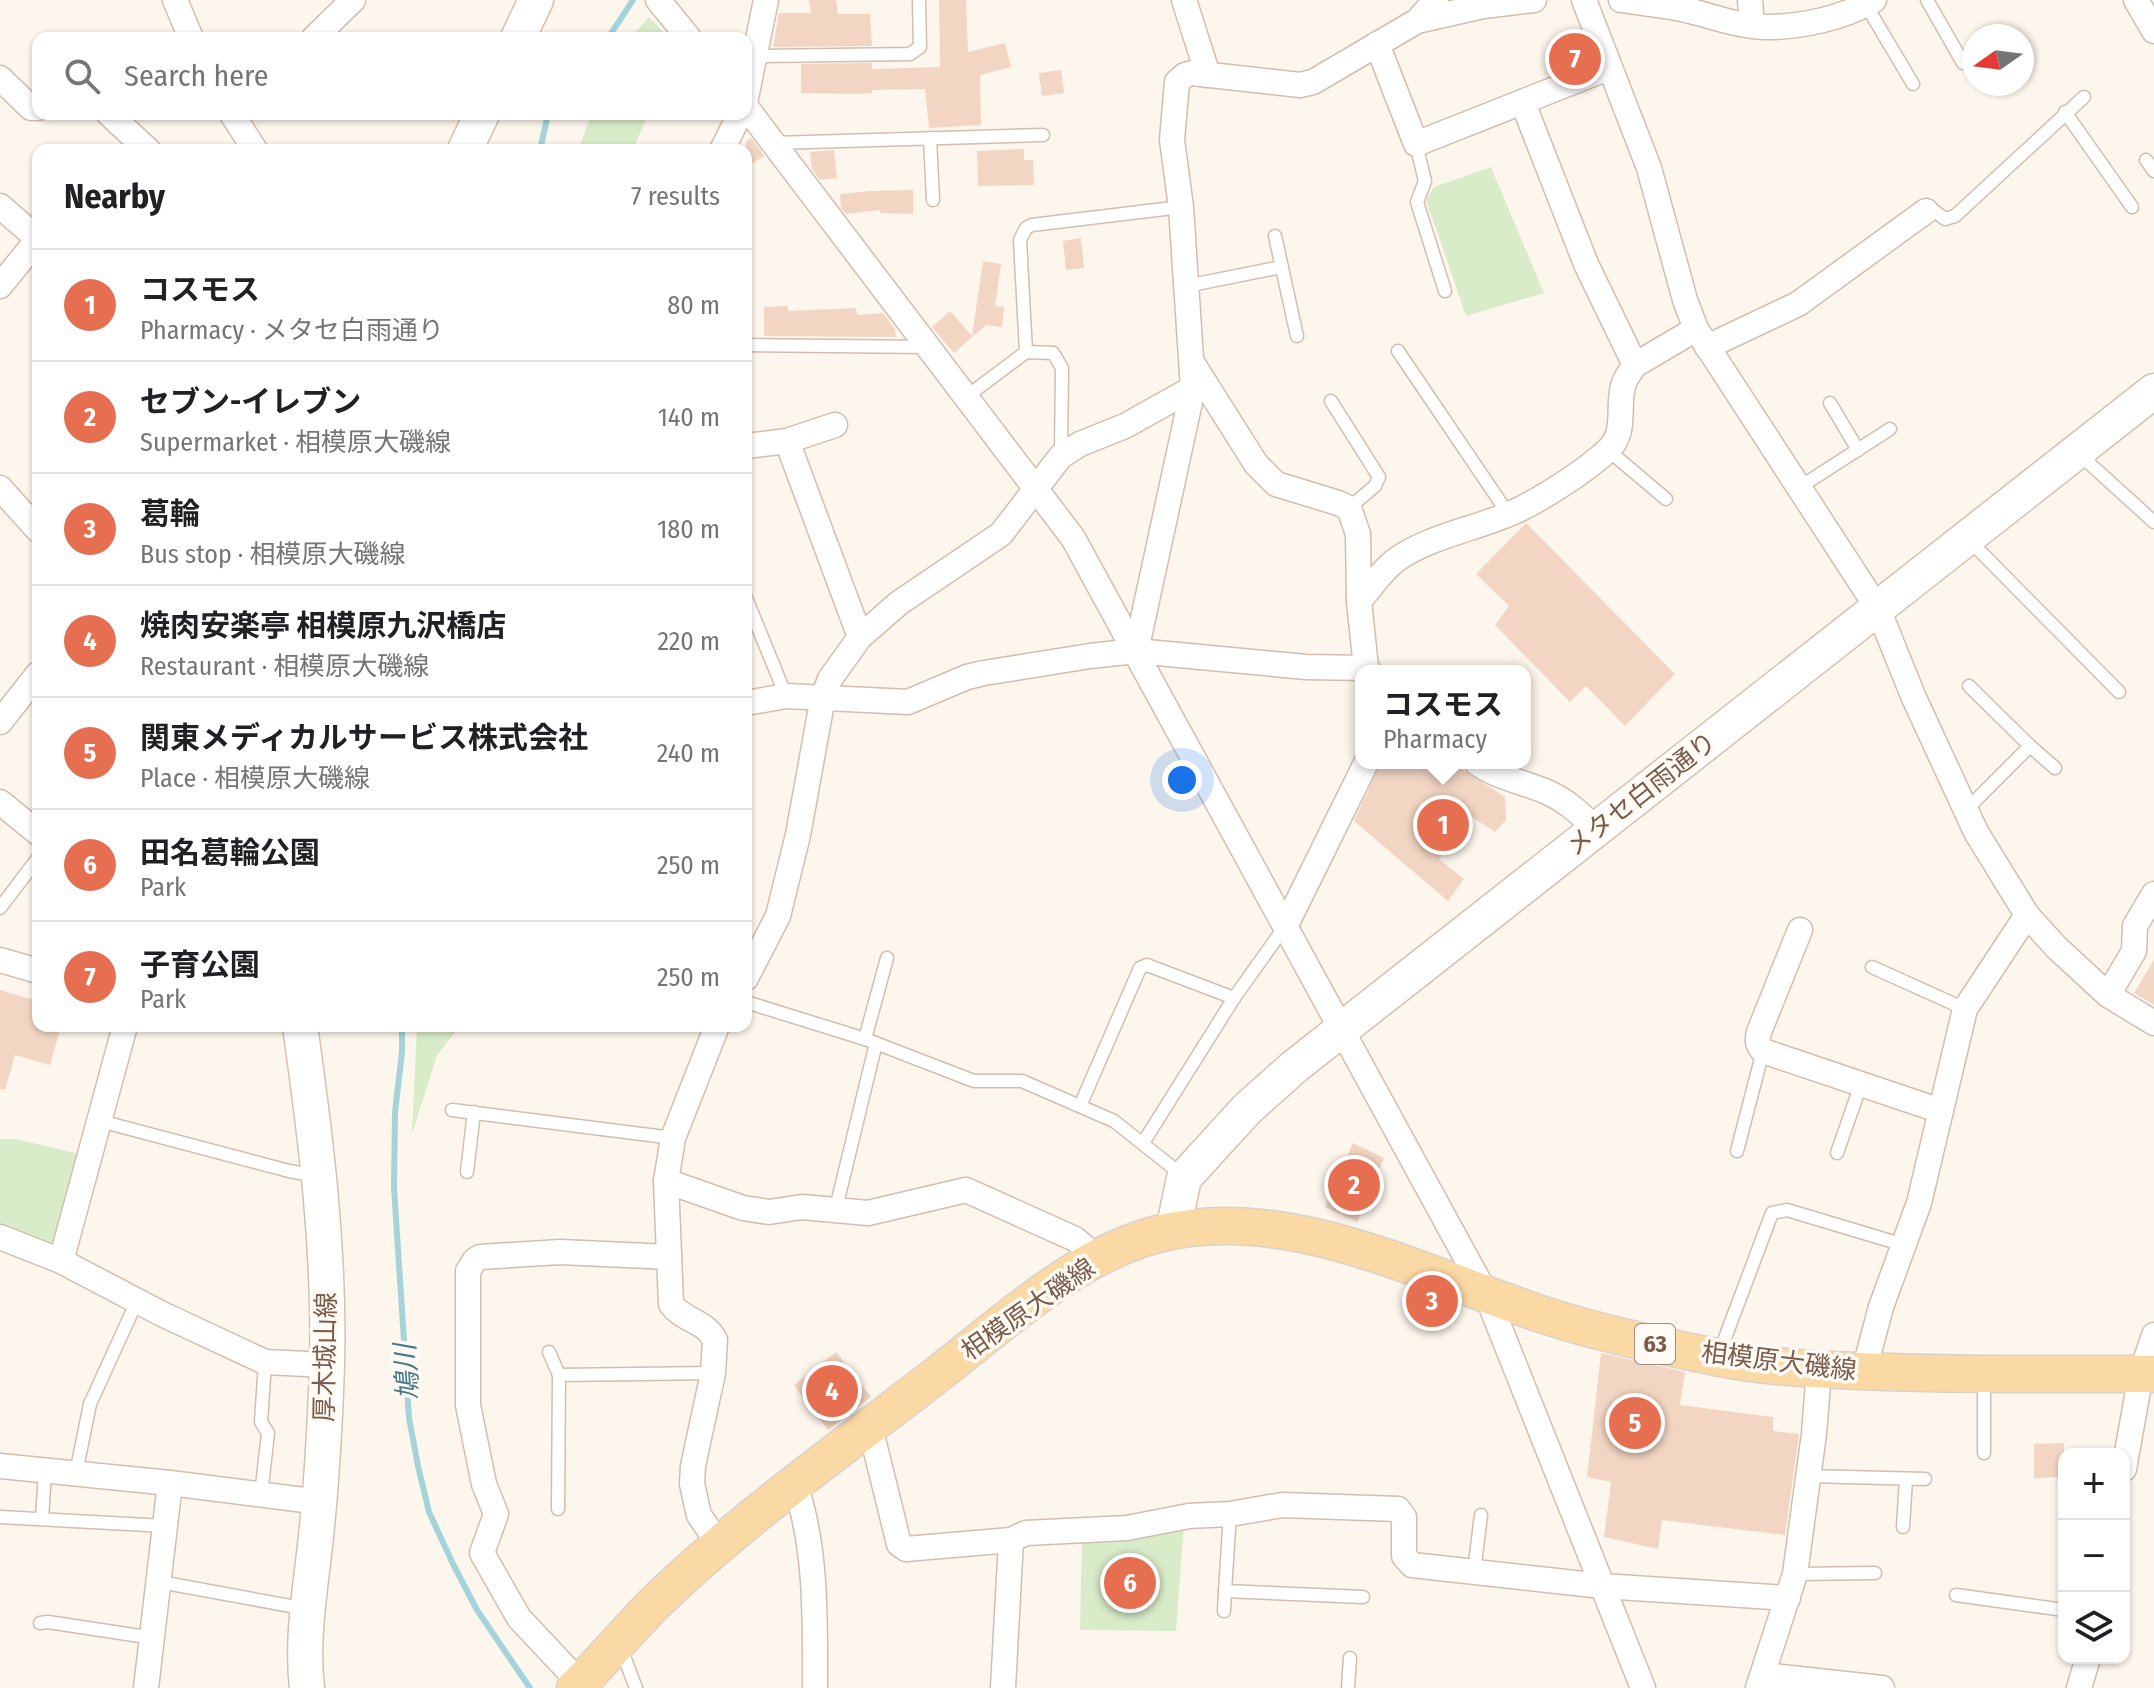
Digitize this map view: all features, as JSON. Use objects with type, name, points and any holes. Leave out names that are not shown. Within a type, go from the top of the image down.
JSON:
[{"type":"main road","name":"相模原大磯線","points":[[578,1686],[654,1605],[720,1546],[994,1330],[1097,1258],[1133,1242],[1173,1231],[1217,1224],[1289,1232],[1353,1248],[1487,1296],[1614,1335],[1717,1357],[1819,1371],[2148,1374]]},
{"type":"street","points":[[175,0],[188,32]]},
{"type":"street","points":[[320,32],[353,0]]},
{"type":"street","points":[[521,32],[536,0]]},
{"type":"street","points":[[752,70],[766,0]]},
{"type":"street","points":[[1184,0],[1208,75]]},
{"type":"street","points":[[1417,21],[1436,0]]},
{"type":"street","points":[[1136,651],[1193,388],[1181,207],[1172,140],[1177,82],[1185,75],[1208,75],[1300,85],[1325,77],[1417,21],[1483,6],[1534,0]]},
{"type":"street","points":[[1584,0],[1649,168],[1685,300],[1702,338],[1878,609],[1914,698],[1976,832],[2027,915],[2056,947],[2108,995],[2154,1023]]},
{"type":"street","points":[[1621,0],[1683,9],[1767,27],[1822,20],[1870,2]]},
{"type":"street","points":[[1750,0],[1752,25]]},
{"type":"street","points":[[2136,0],[2154,31]]},
{"type":"street","points":[[665,9],[684,32]]},
{"type":"street","points":[[1377,44],[1416,144],[1608,68]]},
{"type":"street","points":[[0,78],[32,108]]},
{"type":"street","points":[[1523,103],[1586,264],[1635,365]]},
{"type":"street","points":[[752,115],[1073,538],[1487,1296],[1643,1688]]},
{"type":"street","points":[[116,120],[142,144]]},
{"type":"street","points":[[237,120],[251,144]]},
{"type":"street","points":[[468,144],[479,120]]},
{"type":"street","points":[[725,144],[737,120]]},
{"type":"street","points":[[0,206],[32,234]]},
{"type":"street","points":[[1359,601],[1397,559],[1428,544],[1509,515],[1608,450],[1621,428],[1623,385],[1635,365],[1798,304],[1926,211]]},
{"type":"street","points":[[0,286],[32,246]]},
{"type":"street","points":[[1191,361],[1268,478],[1276,484],[1349,508],[1358,534],[1359,601],[1366,665]]},
{"type":"street","points":[[752,966],[778,916],[798,835],[823,697],[830,679],[860,637],[899,603],[1001,534],[1061,456],[1080,444],[1125,426],[1193,388]]},
{"type":"street","name":"メタセ白雨通り","points":[[1184,1178],[1247,1109],[1342,1030],[2154,391]]},
{"type":"street","points":[[752,445],[787,441],[835,425]]},
{"type":"street","points":[[787,441],[860,637]]},
{"type":"street","points":[[0,488],[32,523]]},
{"type":"street","points":[[752,702],[786,696],[908,702],[984,673],[1136,651],[1355,669]]},
{"type":"street","points":[[0,722],[32,682]]},
{"type":"street","points":[[1286,925],[1363,769]]},
{"type":"street","points":[[1486,769],[1548,792],[1576,809],[1596,830]]},
{"type":"street","points":[[0,802],[32,828]]},
{"type":"street","points":[[2108,995],[2134,951],[2137,921],[2154,894]]},
{"type":"street","points":[[1864,1371],[1881,1307],[1919,1203],[1965,1009],[2027,915]]},
{"type":"street","points":[[1800,930],[1759,1032],[1757,1043],[1763,1051],[1941,1111]]},
{"type":"street","points":[[0,960],[32,969]]},
{"type":"street","points":[[61,1261],[123,1032]]},
{"type":"street","name":"厚木城山線","points":[[301,1032],[321,1177],[327,1365],[320,1502],[306,1643],[307,1688]]},
{"type":"street","points":[[715,1032],[673,1138],[666,1181],[671,1304],[674,1310],[711,1332],[716,1346],[692,1484],[699,1515],[720,1546]]},
{"type":"street","points":[[1173,1231],[1184,1178]]},
{"type":"street","points":[[666,1181],[743,1208],[769,1212],[802,1207],[868,1213],[966,1190],[1075,1239],[1097,1258]]},
{"type":"street","points":[[0,1237],[61,1261],[265,1362],[327,1365]]},
{"type":"street","points":[[578,1686],[519,1618],[482,1553],[496,1514],[484,1484],[468,1405],[468,1271],[480,1257],[560,1252],[669,1257]]},
{"type":"street","points":[[2129,1448],[2148,1374],[2154,1335]]},
{"type":"street","points":[[1819,1371],[1795,1574],[1761,1682],[1882,1688]]},
{"type":"street","points":[[870,1427],[902,1548],[910,1550],[1011,1540],[1026,1533],[1127,1528],[1189,1516],[1230,1514],[1282,1505],[1398,1509],[1404,1517],[1404,1556],[1408,1563],[1602,1586],[1788,1598]]},
{"type":"street","points":[[0,1466],[320,1502]]},
{"type":"street","points":[[146,1688],[170,1483]]},
{"type":"street","points":[[795,1484],[807,1524],[810,1554],[815,1688]]},
{"type":"street","points":[[1003,1688],[1011,1540]]},
{"type":"street","points":[[2079,1688],[2086,1664]]},
{"type":"lane","points":[[755,56],[910,54],[920,47],[922,39],[919,0]]},
{"type":"lane","points":[[1927,0],[1962,61]]},
{"type":"lane","points":[[1870,2],[1913,84]]},
{"type":"lane","points":[[1926,211],[1933,210],[1945,219],[1955,216],[2084,97]]},
{"type":"lane","points":[[2065,112],[2132,207]]},
{"type":"lane","points":[[774,143],[1043,135]]},
{"type":"lane","points":[[930,138],[933,200]]},
{"type":"lane","points":[[1416,144],[1425,181],[1417,202],[1445,291]]},
{"type":"lane","points":[[1026,352],[1020,240],[1026,228],[1181,207]]},
{"type":"lane","points":[[1275,236],[1297,336]]},
{"type":"lane","points":[[1186,286],[1282,267]]},
{"type":"lane","points":[[752,345],[926,347]]},
{"type":"lane","points":[[1398,351],[1509,515]]},
{"type":"lane","points":[[966,397],[1026,352],[1053,353],[1060,362],[1061,456]]},
{"type":"lane","points":[[1331,401],[1379,477],[1375,486],[1349,508]]},
{"type":"lane","points":[[1830,403],[1858,450]]},
{"type":"lane","points":[[1800,487],[1890,429]]},
{"type":"lane","points":[[1608,450],[1666,499]]},
{"type":"lane","points":[[2077,452],[2154,522]]},
{"type":"lane","points":[[1967,538],[2119,692]]},
{"type":"lane","points":[[752,613],[786,696]]},
{"type":"lane","points":[[1969,686],[2055,768]]},
{"type":"lane","points":[[1966,810],[2030,746]]},
{"type":"lane","points":[[0,908],[32,866]]},
{"type":"lane","points":[[1143,1143],[1234,998],[1286,925]]},
{"type":"lane","points":[[836,1208],[887,958]]},
{"type":"lane","points":[[1080,1106],[1137,972],[1143,966],[1234,998]]},
{"type":"lane","points":[[1872,967],[1965,1009]]},
{"type":"lane","points":[[752,1004],[870,1041],[974,1081],[1022,1081],[1114,1121],[1184,1178]]},
{"type":"lane","points":[[1737,1151],[1763,1051]]},
{"type":"lane","points":[[1837,1153],[1861,1084]]},
{"type":"lane","points":[[452,1110],[673,1138]]},
{"type":"lane","points":[[467,1172],[474,1112]]},
{"type":"lane","points":[[100,1121],[321,1177]]},
{"type":"lane","points":[[1717,1357],[1772,1213],[1787,1210],[1904,1245]]},
{"type":"lane","points":[[76,1473],[90,1404],[137,1301]]},
{"type":"lane","points":[[549,1352],[559,1375],[558,1509]]},
{"type":"lane","points":[[261,1495],[268,1433],[261,1422],[265,1362]]},
{"type":"lane","points":[[559,1375],[713,1373]]},
{"type":"lane","points":[[1984,1374],[1984,1453]]},
{"type":"lane","points":[[42,1519],[45,1471]]},
{"type":"lane","points":[[1808,1476],[1925,1479]]},
{"type":"lane","points":[[1903,1527],[1906,1479]]},
{"type":"lane","points":[[1224,1611],[1230,1514]]},
{"type":"lane","points":[[1474,1572],[1481,1515]]},
{"type":"lane","points":[[0,1517],[166,1526]]},
{"type":"lane","points":[[1795,1574],[1875,1573]]},
{"type":"lane","points":[[160,1582],[309,1609]]},
{"type":"lane","points":[[1225,1591],[1363,1597]]},
{"type":"lane","points":[[1956,1595],[2058,1609]]},
{"type":"lane","points":[[40,1623],[153,1638]]},
{"type":"lane","points":[[619,1643],[636,1688]]},
{"type":"lane","points":[[1348,1688],[1350,1658]]},
{"type":"green space","points":[[649,17],[663,32],[635,32]]},
{"type":"green space","points":[[1585,28],[1601,65],[1560,82],[1549,53]]},
{"type":"green space","points":[[590,120],[646,120],[636,144],[580,144]]},
{"type":"green space","points":[[1491,167],[1544,293],[1466,316],[1426,200],[1434,187]]},
{"type":"green space","points":[[417,1032],[455,1032],[437,1055],[412,1134]]},
{"type":"green space","points":[[0,1139],[16,1139],[84,1155],[58,1248],[0,1229]]},
{"type":"green space","points":[[1184,1525],[1176,1631],[1080,1630],[1082,1537]]},
{"type":"building","points":[[809,0],[836,0],[838,14],[870,14],[872,46],[773,47],[779,13],[811,13]]},
{"type":"building","points":[[939,0],[966,0],[968,52],[1005,43],[1011,67],[980,75],[981,125],[929,128],[925,89],[872,90],[872,93],[855,94],[801,93],[801,64],[872,63],[872,69],[940,67]]},
{"type":"building","points":[[1061,70],[1064,93],[1042,96],[1039,73]]},
{"type":"building","points":[[751,138],[764,156],[752,163],[752,144],[746,142]]},
{"type":"building","points":[[1024,149],[1024,160],[1033,160],[1034,185],[978,186],[977,151]]},
{"type":"building","points":[[834,150],[837,178],[820,180],[812,169],[810,152]]},
{"type":"building","points":[[913,190],[913,214],[880,213],[880,210],[846,214],[841,208],[840,194]]},
{"type":"building","points":[[1081,238],[1084,268],[1066,270],[1063,241]]},
{"type":"building","points":[[983,261],[1001,264],[995,306],[1004,307],[1002,327],[986,325],[954,353],[932,327],[950,311],[972,336]]},
{"type":"building","points":[[788,306],[788,311],[856,308],[857,315],[883,313],[895,329],[896,337],[764,336],[764,307]]},
{"type":"building","points":[[1526,523],[1675,674],[1625,726],[1586,686],[1570,702],[1495,625],[1509,606],[1476,574]]},
{"type":"building","points":[[1378,769],[1462,769],[1505,797],[1506,820],[1495,832],[1469,815],[1439,859],[1464,879],[1448,901],[1354,821]]},
{"type":"building","points":[[2154,960],[2154,1005],[2134,993]]},
{"type":"building","points":[[0,990],[32,999],[32,1032],[59,1032],[50,1065],[15,1055],[5,1090],[0,1089]]},
{"type":"building","points":[[1353,1143],[1384,1158],[1357,1222],[1325,1207]]},
{"type":"building","points":[[836,1352],[871,1397],[828,1430],[794,1385]]},
{"type":"building","points":[[1601,1353],[1685,1372],[1680,1405],[1773,1417],[1773,1431],[1799,1434],[1785,1535],[1662,1520],[1658,1549],[1604,1537],[1611,1482],[1587,1477]]},
{"type":"building","points":[[2064,1443],[2064,1448],[2058,1448],[2058,1477],[2034,1478],[2034,1444]]},
{"type":"waterway","name":"鳩川","points":[[612,32],[633,0]]},
{"type":"waterway","name":"鳩川","points":[[541,144],[547,120]]},
{"type":"waterway","name":"鳩川","points":[[402,1032],[395,1112],[394,1188],[409,1418],[418,1466],[429,1512],[453,1564],[477,1610],[530,1688]]},
{"type":"place","name":"子育公園","points":[[1575,59]]},
{"type":"place","name":"コスモス","points":[[1443,825]]},
{"type":"place","name":"セブン-イレブン","points":[[1354,1185]]},
{"type":"place","name":"葛輪","points":[[1432,1301]]},
{"type":"place","name":"焼肉安楽亭 相模原九沢橋店","points":[[832,1391]]},
{"type":"place","name":"関東メディカルサービス株式会社","points":[[1635,1423]]},
{"type":"place","name":"田名葛輪公園","points":[[1130,1583]]}]
